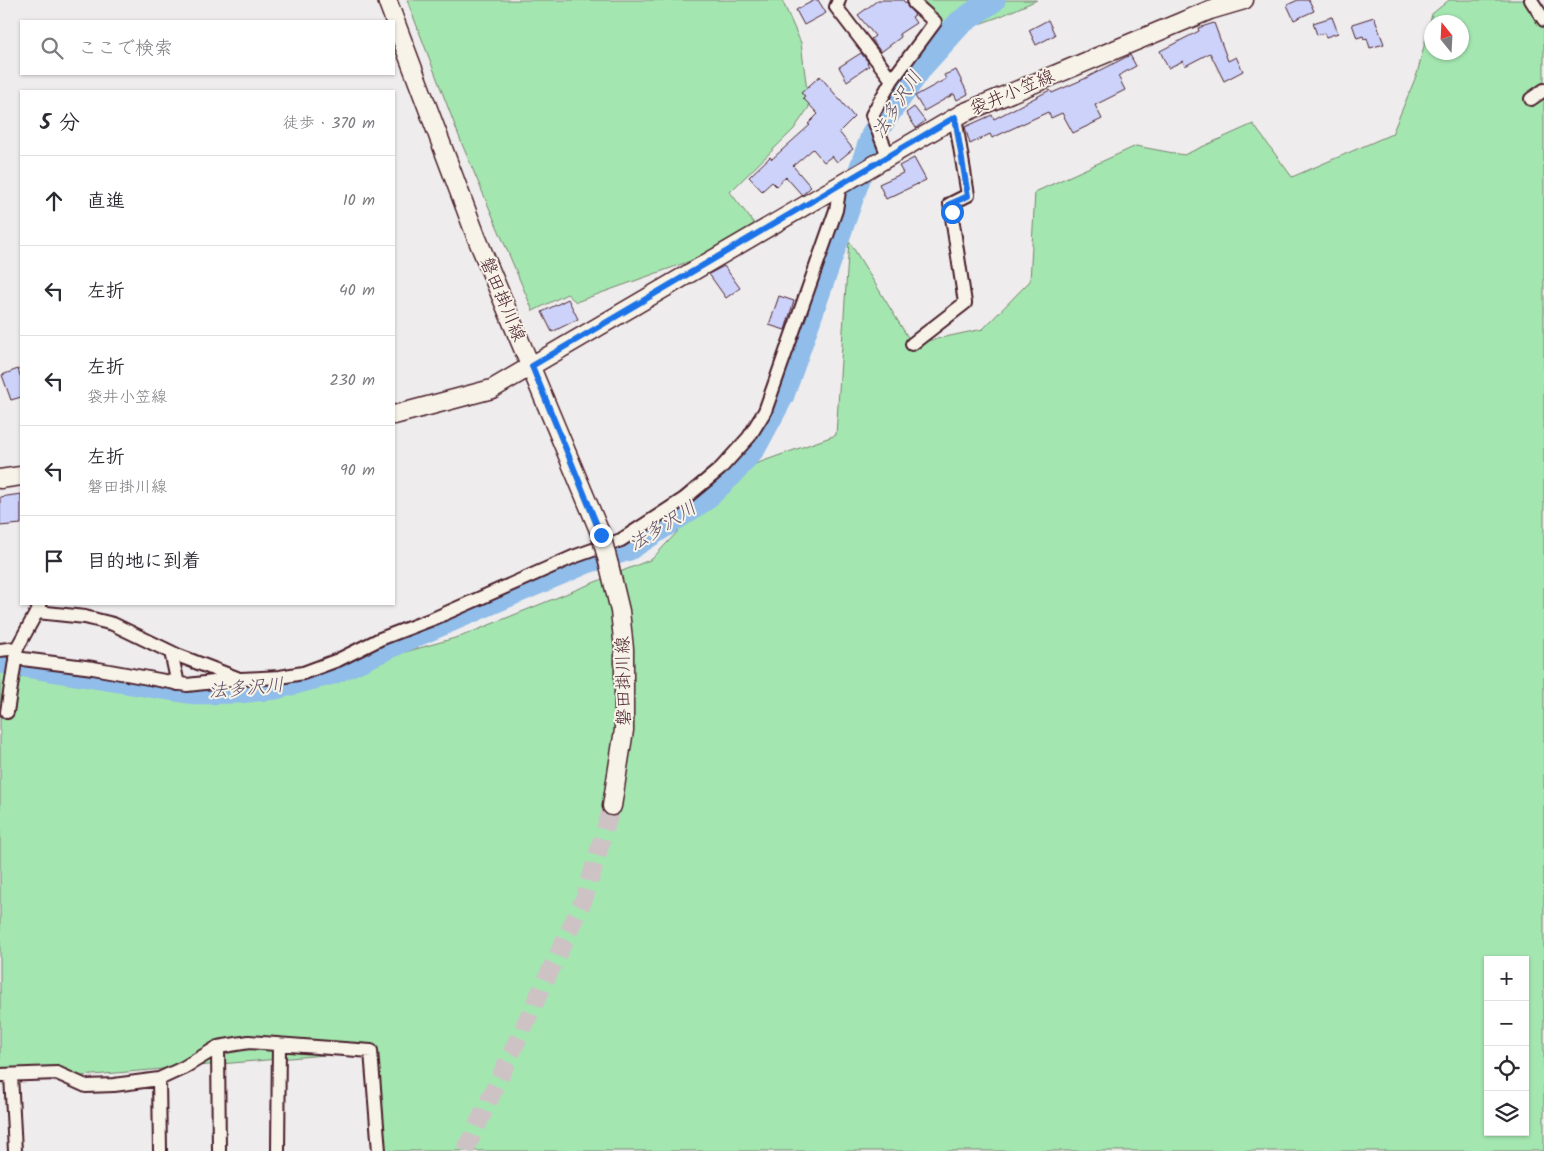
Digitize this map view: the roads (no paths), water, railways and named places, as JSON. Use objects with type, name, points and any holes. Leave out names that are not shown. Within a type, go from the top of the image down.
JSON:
[{"type":"main road","name":"磐田掛川線","points":[[387,0],[395,20]]},
{"type":"main road","name":"袋井小笠線","points":[[395,415],[492,389],[955,117],[1210,10],[1244,0]]},
{"type":"main road","name":"磐田掛川線","points":[[395,21],[476,236],[532,366],[601,535],[620,610],[624,648],[624,730],[612,806]]},
{"type":"main road","points":[[0,479],[20,476]]},
{"type":"street","points":[[839,0],[836,7],[892,80]]},
{"type":"street","points":[[1531,0],[1544,20]]},
{"type":"street","points":[[888,156],[872,115],[892,80],[935,22],[914,2]]},
{"type":"street","points":[[1532,99],[1544,90]]},
{"type":"street","points":[[912,344],[965,304],[950,204],[968,196],[955,117]]},
{"type":"street","points":[[0,650],[186,685],[280,677],[302,673],[338,660],[380,639],[435,618],[573,557],[621,540],[684,498],[720,469],[749,437],[765,411],[836,210],[840,186]]},
{"type":"street","points":[[7,712],[16,653],[39,608],[113,624],[171,652],[241,679]]},
{"type":"street","points":[[171,652],[178,684]]},
{"type":"street","points":[[16,1151],[6,1075],[57,1073],[86,1086],[114,1085],[159,1079],[183,1068],[218,1047],[249,1042],[371,1051],[379,1151]]},
{"type":"street","points":[[278,1151],[280,1044]]},
{"type":"street","points":[[218,1047],[219,1151]]},
{"type":"street","points":[[159,1079],[160,1151]]},
{"type":"waterway","name":"法多沢川","points":[[0,661],[194,692],[239,691],[276,687],[333,672],[587,561],[629,548],[677,517],[704,499],[733,472],[754,447],[782,395],[874,133],[922,65],[960,23],[993,0]]},
{"type":"tunnel","points":[[465,1151],[585,897],[612,806]]}]
